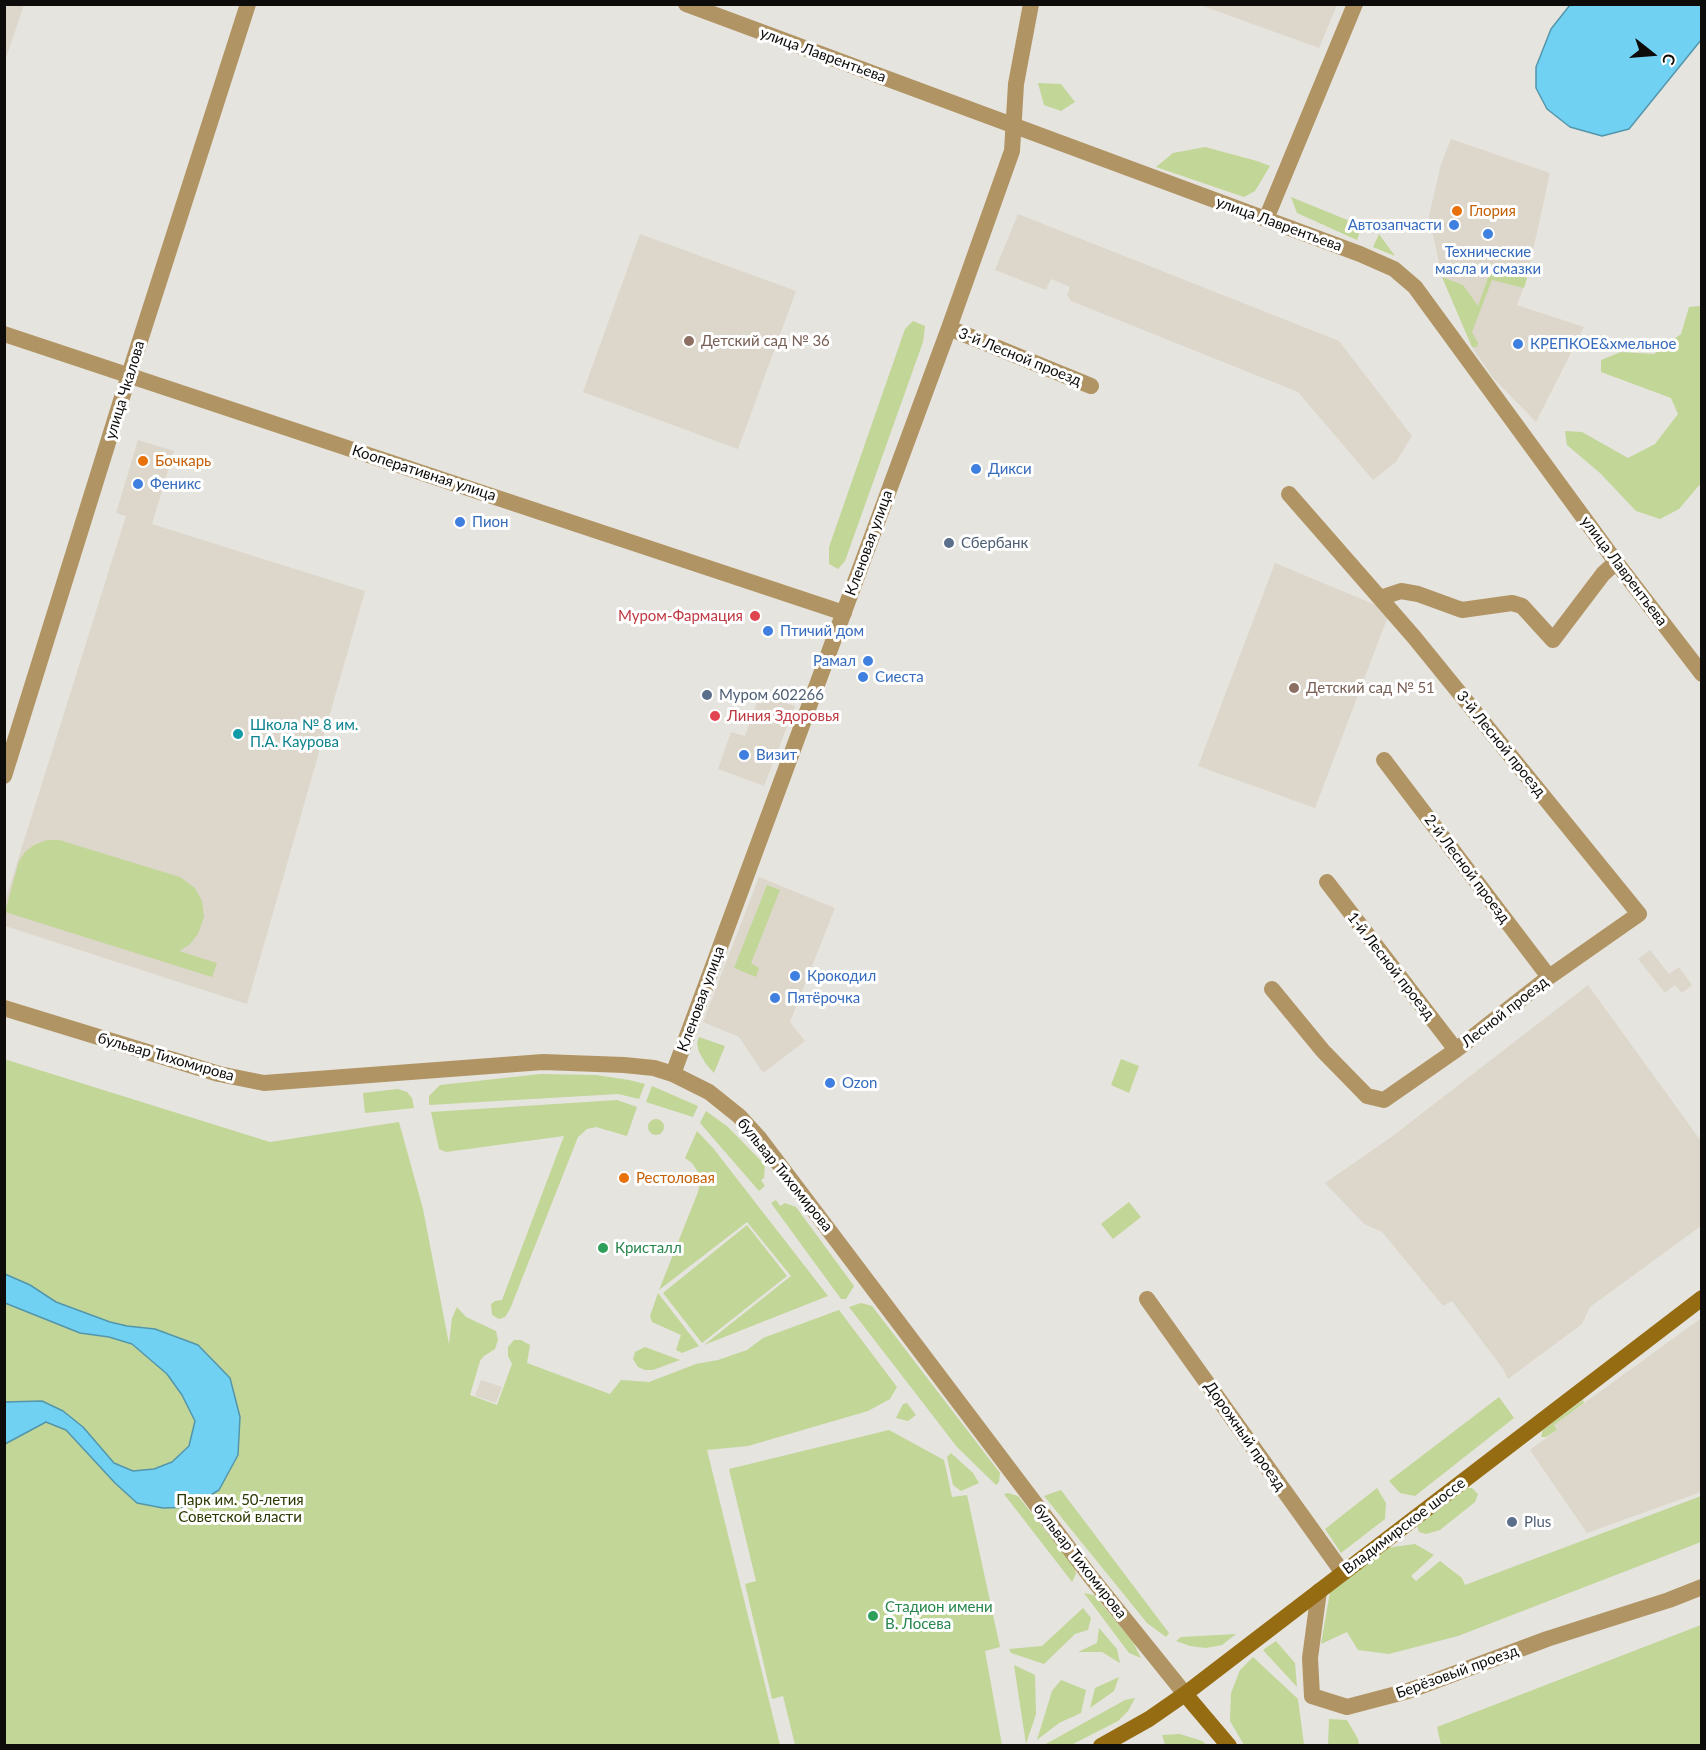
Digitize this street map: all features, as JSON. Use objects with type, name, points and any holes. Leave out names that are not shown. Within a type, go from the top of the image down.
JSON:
[{"type":"main road","name":"Владимирское шоссе","points":[[1101,1746],[1149,1719],[1185,1694],[1701,1298]]},
{"type":"main road","points":[[1185,1694],[1229,1746]]},
{"type":"street","name":"улица Чкалова","points":[[4,776],[248,4]]},
{"type":"street","name":"улица Лаврентьева","points":[[686,4],[1266,219],[1394,269],[1415,287],[1701,674]]},
{"type":"street","name":"Кленовая улица","points":[[673,1074],[949,328],[1012,151],[1016,84],[1031,4]]},
{"type":"street","points":[[1266,219],[1355,4]]},
{"type":"street","name":"3-й Лесной проезд","points":[[949,328],[1091,386]]},
{"type":"street","name":"Кооперативная улица","points":[[4,334],[844,612]]},
{"type":"street","name":"3-й Лесной проезд","points":[[1289,494],[1380,598],[1639,914]]},
{"type":"street","points":[[1380,598],[1401,591],[1418,594],[1462,610],[1512,603],[1522,606],[1553,640],[1603,574],[1616,562]]},
{"type":"street","name":"2-й Лесной проезд","points":[[1384,760],[1549,977]]},
{"type":"street","name":"1-й Лесной проезд","points":[[1327,882],[1455,1050]]},
{"type":"street","name":"Лесной проезд","points":[[1272,989],[1323,1051],[1367,1096],[1384,1100],[1455,1050],[1549,977],[1639,914]]},
{"type":"street","name":"бульвар Тихомирова","points":[[4,1008],[219,1074],[264,1083],[543,1062],[654,1068],[673,1074],[709,1092],[726,1104],[760,1139],[1076,1558],[1185,1694]]},
{"type":"street","name":"Дорожный проезд","points":[[1147,1299],[1342,1573]]},
{"type":"street","name":"Берёзовый проезд","points":[[1319,1591],[1310,1658],[1312,1696],[1347,1707],[1408,1691],[1547,1639],[1669,1600],[1701,1587]]},
{"type":"shaded area","points":[[4,5],[24,5],[5,61]]},
{"type":"shaded area","points":[[1200,5],[1337,5],[1319,48]]},
{"type":"shaded area","points":[[1451,139],[1550,173],[1527,278],[1517,305],[1584,327],[1536,422],[1493,378],[1472,347],[1442,277],[1429,216],[1441,164]]},
{"type":"shaded area","points":[[1018,214],[1339,341],[1412,436],[1396,462],[1373,480],[1298,392],[1071,301],[1067,295],[1070,287],[1051,279],[1046,290],[995,270]]},
{"type":"shaded area","name":"Детский сад № 36","points":[[640,234],[796,291],[738,449],[583,392]]},
{"type":"shaded area","points":[[138,440],[174,451],[152,524],[365,591],[247,1004],[5,926],[5,901],[126,516],[116,513]]},
{"type":"shaded area","name":"Детский сад № 51","points":[[1275,563],[1390,611],[1315,808],[1198,766]]},
{"type":"shaded area","points":[[760,694],[795,706],[764,786],[718,769],[731,732],[745,736]]},
{"type":"shaded area","points":[[759,877],[835,908],[790,1022],[805,1041],[763,1073],[739,1037],[703,1022]]},
{"type":"shaded area","points":[[1650,950],[1669,974],[1679,967],[1692,985],[1682,993],[1675,985],[1665,993],[1638,959]]},
{"type":"shaded area","points":[[1588,985],[1701,1141],[1701,1226],[1590,1307],[1582,1324],[1508,1379],[1452,1301],[1443,1306],[1382,1232],[1364,1224],[1325,1183],[1390,1138]]},
{"type":"shaded area","points":[[1700,1319],[1701,1492],[1587,1533],[1530,1450],[1557,1430],[1554,1425]]},
{"type":"shaded area","points":[[481,1380],[502,1387],[496,1403],[475,1396]]},
{"type":"green space","points":[[1038,83],[1061,84],[1075,102],[1061,111],[1044,105]]},
{"type":"green space","points":[[1205,147],[1270,166],[1255,191],[1244,197],[1156,167],[1173,153]]},
{"type":"green space","points":[[1291,197],[1362,226],[1357,240],[1297,213]]},
{"type":"green space","points":[[1379,234],[1395,256],[1373,247]]},
{"type":"green space","points":[[1491,269],[1527,278],[1524,288],[1492,280],[1472,332],[1478,343],[1477,347],[1472,347],[1442,277],[1463,285],[1478,306]]},
{"type":"green space","points":[[1699,306],[1702,309],[1701,483],[1679,509],[1660,519],[1636,511],[1600,473],[1567,445],[1565,431],[1582,432],[1628,458],[1655,444],[1678,414],[1671,398],[1601,372],[1601,360],[1621,352],[1654,354],[1681,334],[1689,307]]},
{"type":"green space","points":[[913,321],[925,326],[923,342],[845,561],[838,569],[829,564],[829,547],[905,329]]},
{"type":"green space","points":[[47,840],[59,840],[180,877],[195,888],[202,901],[204,917],[198,934],[189,945],[179,951],[217,963],[212,977],[5,912],[19,861],[34,845]]},
{"type":"green space","points":[[767,885],[780,890],[751,963],[759,968],[756,977],[734,968]]},
{"type":"green space","points":[[699,1037],[725,1046],[714,1073],[699,1052],[697,1043]]},
{"type":"green space","name":"Парк им. 50-летия Советской власти","points":[[4,1059],[270,1142],[399,1122],[423,1209],[449,1344],[452,1318],[457,1307],[466,1317],[496,1331],[498,1340],[495,1349],[480,1361],[470,1395],[497,1405],[512,1364],[508,1356],[508,1347],[514,1340],[521,1340],[530,1345],[527,1363],[610,1394],[621,1380],[649,1382],[696,1364],[718,1360],[747,1350],[763,1338],[839,1310],[897,1387],[890,1399],[868,1411],[748,1446],[707,1450],[780,1745],[5,1745]]},
{"type":"green space","points":[[1121,1059],[1139,1066],[1129,1093],[1111,1085]]},
{"type":"green space","points":[[541,1074],[596,1075],[645,1084],[639,1099],[618,1094],[429,1105],[429,1096],[440,1085]]},
{"type":"green space","points":[[652,1086],[698,1106],[693,1117],[646,1102]]},
{"type":"green space","points":[[398,1089],[407,1092],[412,1098],[414,1108],[365,1113],[363,1093]]},
{"type":"green space","points":[[617,1100],[637,1107],[627,1136],[596,1127],[587,1129],[578,1137],[510,1309],[505,1317],[499,1319],[492,1315],[491,1304],[502,1300],[564,1136],[446,1152],[439,1149],[431,1112]]},
{"type":"green space","points":[[706,1111],[728,1127],[765,1165],[764,1178],[761,1180],[765,1186],[759,1191],[700,1123]]},
{"type":"green space","points":[[656,1119],[662,1121],[664,1127],[662,1133],[656,1135],[650,1133],[648,1127],[650,1121]]},
{"type":"green space","points":[[697,1131],[713,1148],[828,1296],[704,1345],[791,1276],[747,1222],[659,1290],[698,1192],[700,1183],[698,1172],[685,1158]]},
{"type":"green space","points":[[776,1200],[780,1206],[785,1203],[796,1207],[854,1286],[846,1299],[841,1299],[771,1203]]},
{"type":"green space","points":[[1129,1202],[1141,1217],[1113,1239],[1101,1224]]},
{"type":"green space","points":[[747,1225],[787,1276],[702,1343],[663,1293]]},
{"type":"green space","points":[[658,1293],[699,1346],[682,1353],[676,1350],[681,1335],[652,1322],[650,1316]]},
{"type":"green space","points":[[861,1303],[872,1306],[1000,1473],[999,1482],[996,1485],[957,1447],[849,1307]]},
{"type":"green space","points":[[645,1347],[680,1360],[653,1370],[645,1370],[638,1367],[633,1359],[635,1352]]},
{"type":"green space","points":[[1499,1397],[1514,1418],[1415,1496],[1400,1493],[1389,1481]]},
{"type":"green space","points":[[1583,1400],[1584,1403],[1554,1425],[1557,1430],[1546,1437],[1541,1437],[1543,1430]]},
{"type":"green space","points":[[907,1403],[916,1415],[908,1421],[896,1418],[903,1404]]},
{"type":"green space","name":"Стадион имени В. Лосева","points":[[889,1430],[944,1460],[952,1497],[967,1495],[1000,1647],[985,1651],[1002,1745],[795,1745],[783,1696],[772,1699],[745,1584],[756,1581],[729,1469]]},
{"type":"green space","points":[[951,1453],[973,1473],[979,1483],[961,1491],[953,1485],[947,1457]]},
{"type":"green space","points":[[1377,1488],[1386,1503],[1385,1519],[1341,1553],[1325,1529]]},
{"type":"green space","points":[[1466,1488],[1472,1488],[1478,1494],[1475,1502],[1440,1530],[1426,1534],[1419,1532],[1417,1526]]},
{"type":"green space","points":[[1061,1490],[1169,1633],[1166,1637],[1147,1623],[1044,1496]]},
{"type":"green space","points":[[1004,1494],[1018,1496],[1075,1568],[1076,1574],[1072,1582]]},
{"type":"green space","points":[[1701,1496],[1701,1542],[1458,1636],[1389,1654],[1358,1650],[1347,1632],[1321,1644],[1330,1592],[1386,1548],[1415,1544],[1434,1555],[1411,1576],[1416,1581],[1440,1561],[1462,1578],[1465,1585]]},
{"type":"green space","points":[[1084,1593],[1094,1595],[1133,1642],[1141,1658],[1129,1653]]},
{"type":"green space","points":[[1083,1608],[1091,1618],[1088,1630],[1075,1634],[1044,1664],[1011,1653],[1009,1649],[1042,1646]]},
{"type":"green space","points":[[1701,1625],[1701,1745],[1441,1745],[1437,1727]]},
{"type":"green space","points":[[1099,1628],[1117,1649],[1120,1663],[1102,1652],[1078,1652],[1097,1643]]},
{"type":"green space","points":[[1236,1634],[1222,1645],[1206,1648],[1176,1641],[1181,1637]]},
{"type":"green space","points":[[1276,1641],[1295,1663],[1297,1687],[1263,1650]]},
{"type":"green space","points":[[1253,1657],[1298,1699],[1304,1745],[1244,1745],[1230,1721],[1231,1693],[1240,1670]]},
{"type":"green space","points":[[1014,1665],[1035,1675],[1036,1714],[1026,1744]]},
{"type":"green space","points":[[1119,1677],[1114,1691],[1090,1708],[1095,1688]]},
{"type":"green space","points":[[1061,1680],[1086,1690],[1081,1713],[1059,1723],[1037,1740],[1052,1691]]},
{"type":"green space","points":[[1135,1698],[1128,1711],[1118,1721],[1071,1745],[1044,1745],[1125,1700]]},
{"type":"green space","points":[[1329,1719],[1347,1720],[1359,1745],[1328,1745]]},
{"type":"green space","points":[[1180,1734],[1202,1741],[1207,1745],[1165,1745],[1162,1735]]},
{"type":"water","points":[[1570,5],[1701,5],[1701,40],[1629,129],[1602,136],[1570,127],[1547,109],[1536,88],[1536,67],[1551,29]]},
{"type":"water","points":[[5,1274],[30,1285],[56,1302],[110,1322],[155,1329],[198,1345],[230,1378],[240,1417],[238,1455],[219,1490],[191,1507],[163,1508],[137,1503],[115,1483],[66,1430],[46,1422],[5,1444],[5,1402],[42,1401],[63,1411],[83,1427],[114,1463],[133,1471],[154,1469],[172,1462],[189,1446],[195,1421],[182,1395],[167,1374],[132,1344],[109,1337],[80,1333],[5,1303]]},
{"type":"place","name":"Глория","points":[[1457,211]]},
{"type":"place","name":"Автозапчасти","points":[[1454,225]]},
{"type":"place","name":"Технические масла и смазки","points":[[1488,234]]},
{"type":"place","name":"Детский сад № 36","points":[[689,341]]},
{"type":"place","name":"КРЕПКОЕ&хмельное","points":[[1518,344]]},
{"type":"place","name":"Бочкарь","points":[[143,461]]},
{"type":"place","name":"Дикси","points":[[976,469]]},
{"type":"place","name":"Феникс","points":[[138,484]]},
{"type":"place","name":"Пион","points":[[460,522]]},
{"type":"place","name":"Сбербанк","points":[[949,543]]},
{"type":"place","name":"Муром-Фармация","points":[[755,616]]},
{"type":"place","name":"Птичий дом","points":[[768,631]]},
{"type":"place","name":"Рамал","points":[[868,661]]},
{"type":"place","name":"Сиеста","points":[[863,677]]},
{"type":"place","name":"Детский сад № 51","points":[[1294,688]]},
{"type":"place","name":"Муром 602266","points":[[707,695]]},
{"type":"place","name":"Линия Здоровья","points":[[715,716]]},
{"type":"place","name":"Школа № 8 им. П.А. Каурова","points":[[238,734]]},
{"type":"place","name":"Визит","points":[[744,755]]},
{"type":"place","name":"Крокодил","points":[[795,976]]},
{"type":"place","name":"Пятёрочка","points":[[775,998]]},
{"type":"place","name":"Ozon","points":[[830,1083]]},
{"type":"place","name":"Рестоловая","points":[[624,1178]]},
{"type":"place","name":"Кристалл","points":[[603,1248]]},
{"type":"place","name":"Plus","points":[[1512,1522]]},
{"type":"place","name":"Стадион имени В. Лосева","points":[[873,1616]]}]
